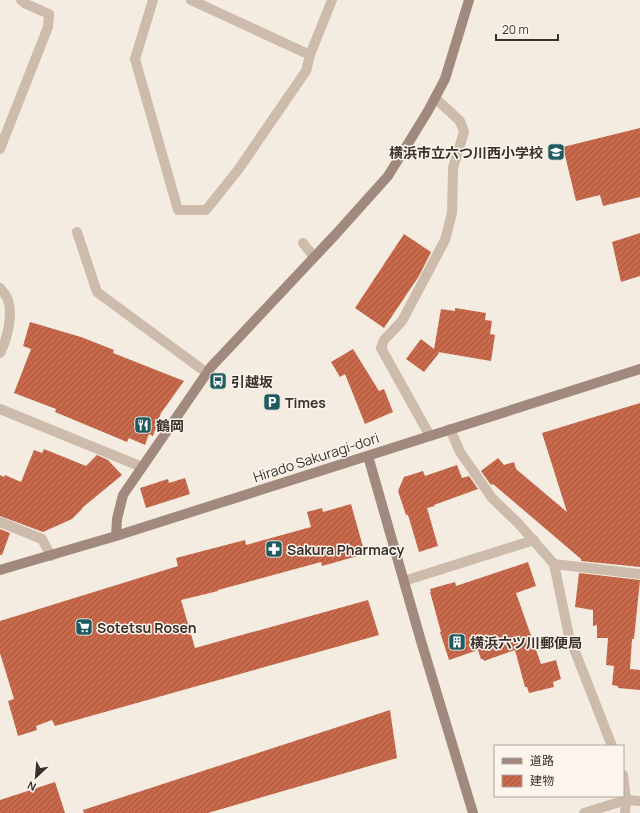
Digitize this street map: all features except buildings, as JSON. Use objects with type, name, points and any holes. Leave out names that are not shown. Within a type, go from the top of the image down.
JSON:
[{"type":"street","points":[[0,149],[48,27],[49,14],[26,4],[21,0]]},
{"type":"street","points":[[153,0],[134,59],[178,210],[206,210],[240,171],[306,71],[310,55],[332,0]]},
{"type":"street","points":[[191,0],[310,55]]},
{"type":"street","points":[[116,536],[117,519],[123,495],[207,374],[388,176],[445,79],[469,0]]},
{"type":"street","points":[[430,436],[381,348],[384,340],[402,321],[445,240],[452,213],[453,168],[464,132],[460,121],[435,98]]},
{"type":"street","points":[[77,232],[97,292],[207,374]]},
{"type":"street","points":[[303,243],[314,257]]},
{"type":"street","points":[[0,288],[8,299],[9,310],[9,330],[0,353]]},
{"type":"street","name":"Hirado Sakuragi-dori","points":[[0,570],[116,536],[640,369]]},
{"type":"street","points":[[0,410],[142,467]]},
{"type":"street","points":[[450,429],[460,452],[492,498],[519,524],[554,564],[569,636],[612,745]]},
{"type":"street","points":[[368,456],[473,813]]},
{"type":"street","points":[[0,522],[42,539],[51,556]]},
{"type":"street","points":[[404,582],[534,540]]},
{"type":"street","points":[[554,564],[640,574]]},
{"type":"street","points":[[624,783],[626,800],[625,813]]},
{"type":"street","points":[[584,813],[626,800],[640,801]]},
{"type":"place","name":"横浜市立六つ川西小学校","points":[[556,152]]},
{"type":"place","name":"引越坂","points":[[218,381]]},
{"type":"place","name":"Times","points":[[272,402]]},
{"type":"place","name":"鶴岡","points":[[143,425]]},
{"type":"place","name":"Sakura Pharmacy","points":[[274,549]]},
{"type":"place","name":"Sotetsu Rosen","points":[[84,627]]},
{"type":"place","name":"横浜六ツ川郵便局","points":[[457,642]]}]
